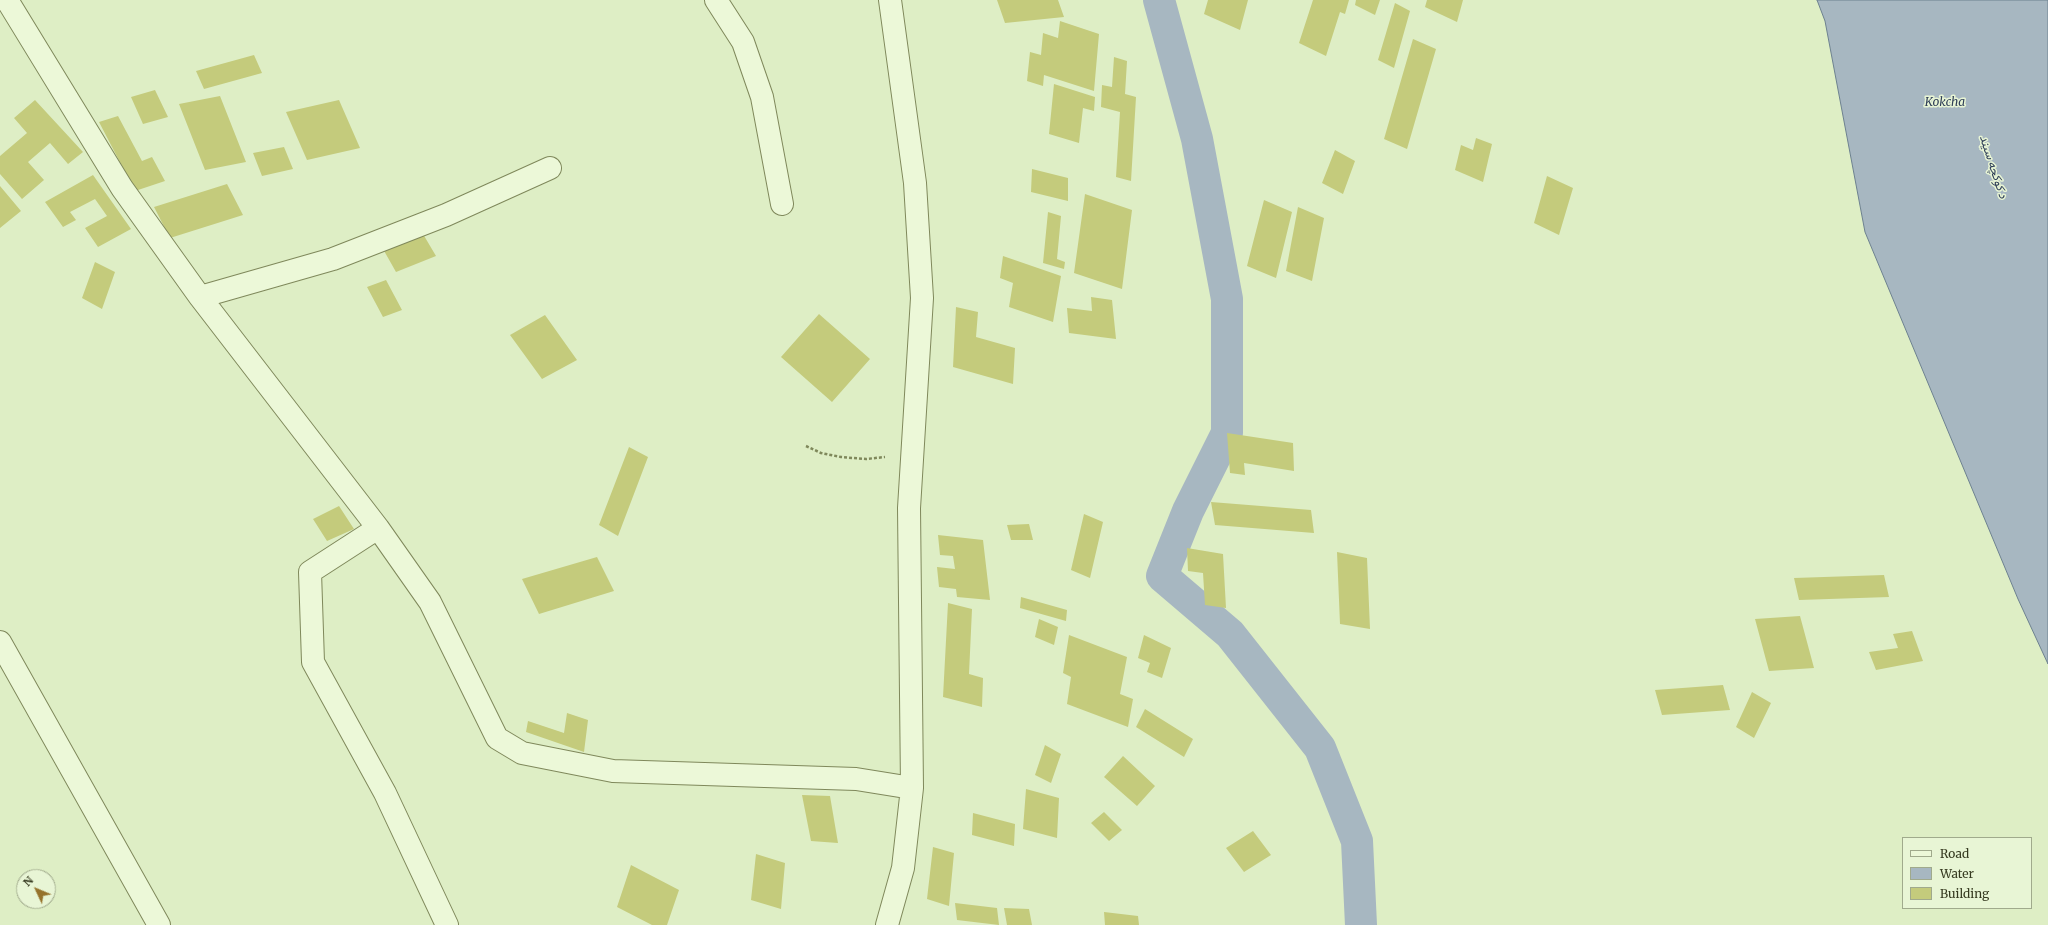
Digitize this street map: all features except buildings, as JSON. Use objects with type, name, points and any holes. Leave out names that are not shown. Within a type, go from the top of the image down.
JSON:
[{"type":"street","points":[[7,0],[122,188],[200,297],[378,528],[430,602],[497,738],[522,753],[613,771],[848,779],[912,788]]},
{"type":"street","points":[[716,0],[743,42],[762,97],[782,204]]},
{"type":"street","points":[[887,925],[903,868],[912,788],[909,508],[922,298],[914,183],[890,0]]},
{"type":"street","points":[[200,297],[333,259],[446,215],[550,168]]},
{"type":"street","points":[[378,528],[310,572],[313,662],[385,793],[446,925]]},
{"type":"street","points":[[0,642],[159,925]]},
{"type":"path","points":[[806,446],[821,453],[842,457],[866,459],[912,458]]},
{"type":"water","name":"Kokcha","points":[[1817,0],[2048,0],[2048,664],[2018,599],[1865,232],[1825,21]]},
{"type":"waterway","points":[[1159,0],[1197,139],[1227,299],[1227,433],[1188,511],[1162,576],[1230,634],[1320,748],[1357,841],[1361,925]]},
{"type":"water label","name":"د کوکچه سیند","points":[[1993,167]]}]
